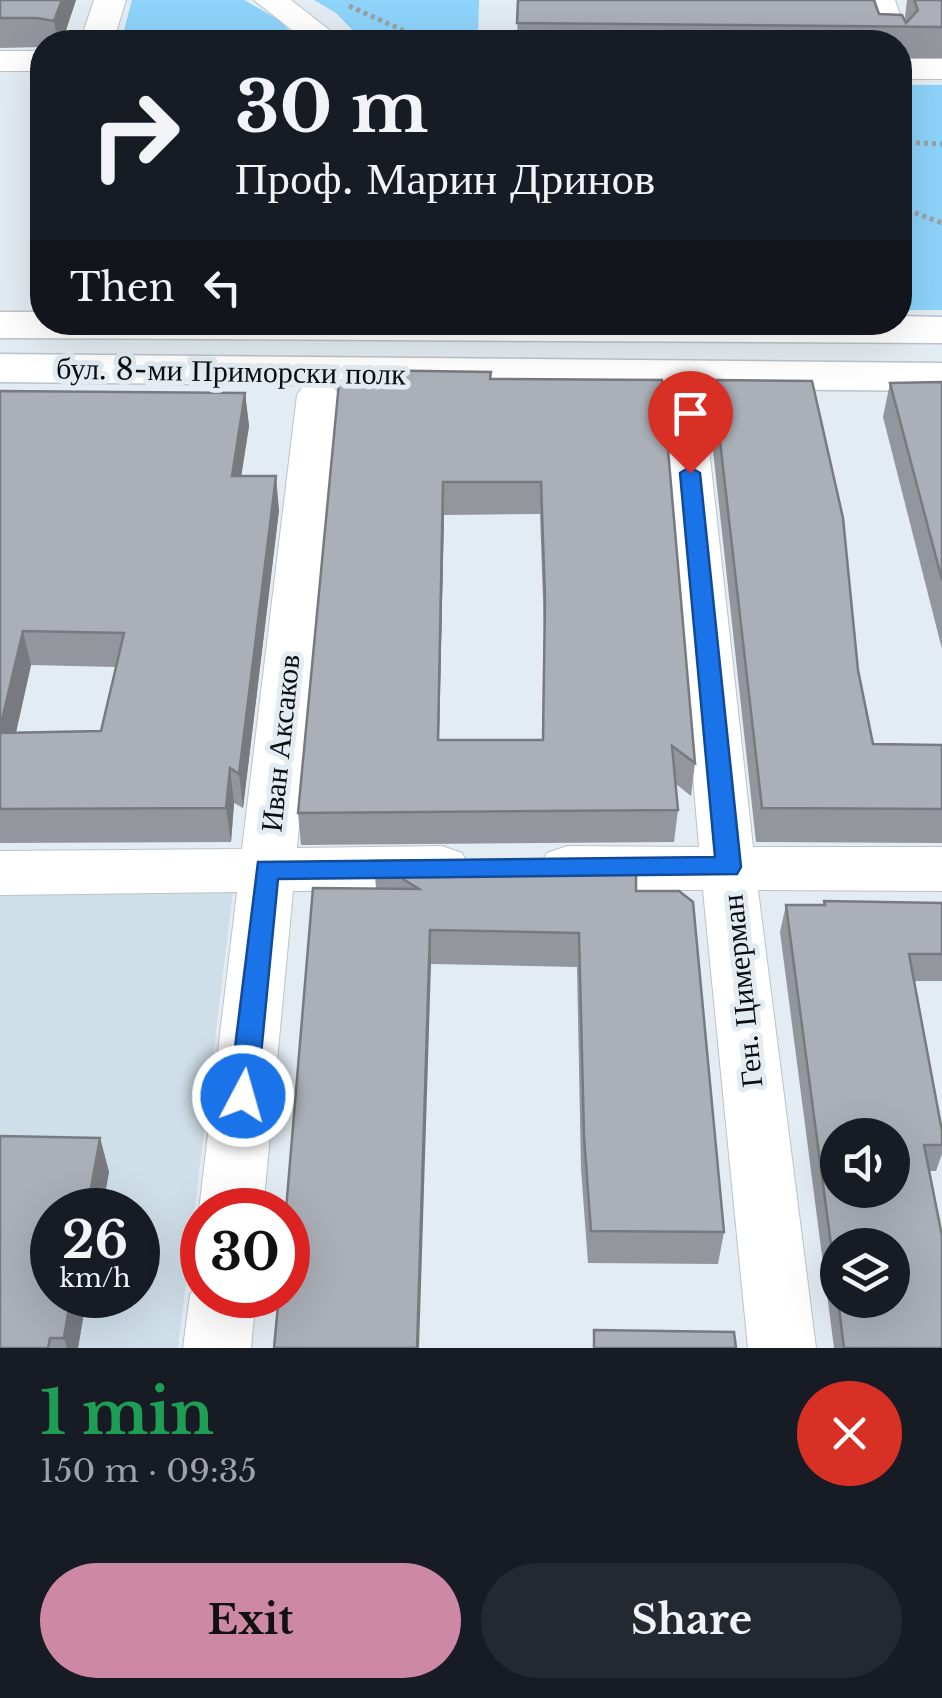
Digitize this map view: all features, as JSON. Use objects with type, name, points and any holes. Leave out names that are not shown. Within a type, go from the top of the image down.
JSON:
[{"type":"main road","name":"бул. 8-ми Приморски полк","points":[[0,325],[30,325]]},
{"type":"main road","name":"бул. 8-ми Приморски полк","points":[[912,330],[942,330]]},
{"type":"main road","name":"бул. 8-ми Приморски полк","points":[[0,368],[942,377]]},
{"type":"street","points":[[101,30],[110,0]]},
{"type":"street","points":[[270,0],[311,30]]},
{"type":"street","points":[[879,0],[888,30]]},
{"type":"street","points":[[0,61],[30,61]]},
{"type":"street","points":[[912,69],[942,69]]},
{"type":"street","name":"Иван Аксаков","points":[[233,1188],[318,394]]},
{"type":"street","name":"Ген. Цимерман","points":[[682,394],[728,867],[782,1348]]},
{"type":"street","points":[[0,873],[728,867],[942,870]]},
{"type":"street","points":[[217,1348],[220,1318]]},
{"type":"path","points":[[336,0],[402,30]]},
{"type":"path","points":[[912,143],[942,144]]},
{"type":"path","points":[[912,211],[942,223]]},
{"type":"shaded area","points":[[132,0],[244,0],[289,30],[124,30]]},
{"type":"shaded area","points":[[314,0],[479,0],[478,30],[352,30],[336,13]]},
{"type":"shaded area","points":[[912,85],[942,85],[942,310],[912,310]]},
{"type":"shaded area","points":[[233,891],[197,1188],[180,1188],[182,1318],[178,1348],[0,1348],[0,892]]},
{"type":"building","points":[[0,0],[62,0],[54,21],[0,18]]},
{"type":"building","points":[[518,0],[874,0],[879,14],[902,15],[906,23],[918,10],[914,0],[942,0],[942,27],[517,23]]},
{"type":"building","points":[[358,370],[491,372],[490,379],[662,380],[695,763],[672,746],[678,810],[298,813],[339,383]],"holes":[[[443,482],[541,482],[545,599],[543,740],[438,740]]]},
{"type":"building","points":[[713,380],[812,381],[843,518],[858,670],[873,744],[942,745],[942,809],[762,808]]},
{"type":"building","points":[[942,382],[942,580],[890,383]]},
{"type":"building","points":[[0,391],[245,393],[232,476],[276,476],[239,774],[230,768],[226,808],[0,809],[0,733],[101,731],[124,633],[23,631],[0,728]]},
{"type":"building","points":[[632,859],[636,862],[636,891],[679,891],[693,902],[724,1232],[591,1231],[584,1136],[579,933],[430,930],[417,1348],[274,1348],[277,1318],[310,1318],[310,1188],[288,1188],[313,888],[419,889],[374,861]]},
{"type":"building","points":[[824,901],[942,903],[942,954],[909,954],[942,1131],[942,1145],[924,1145],[942,1236],[942,1348],[844,1348],[840,1318],[910,1318],[910,1228],[829,1228],[826,1208],[910,1208],[910,1118],[820,1118],[820,1161],[786,905],[825,905]]},
{"type":"building","points":[[0,1136],[100,1138],[91,1188],[30,1188],[30,1318],[67,1318],[64,1338],[50,1338],[48,1348],[0,1348]]},
{"type":"building","points":[[594,1330],[734,1332],[736,1348],[594,1348]]},
{"type":"route","points":[[243,1096],[266,869],[728,867],[690,473]]}]
